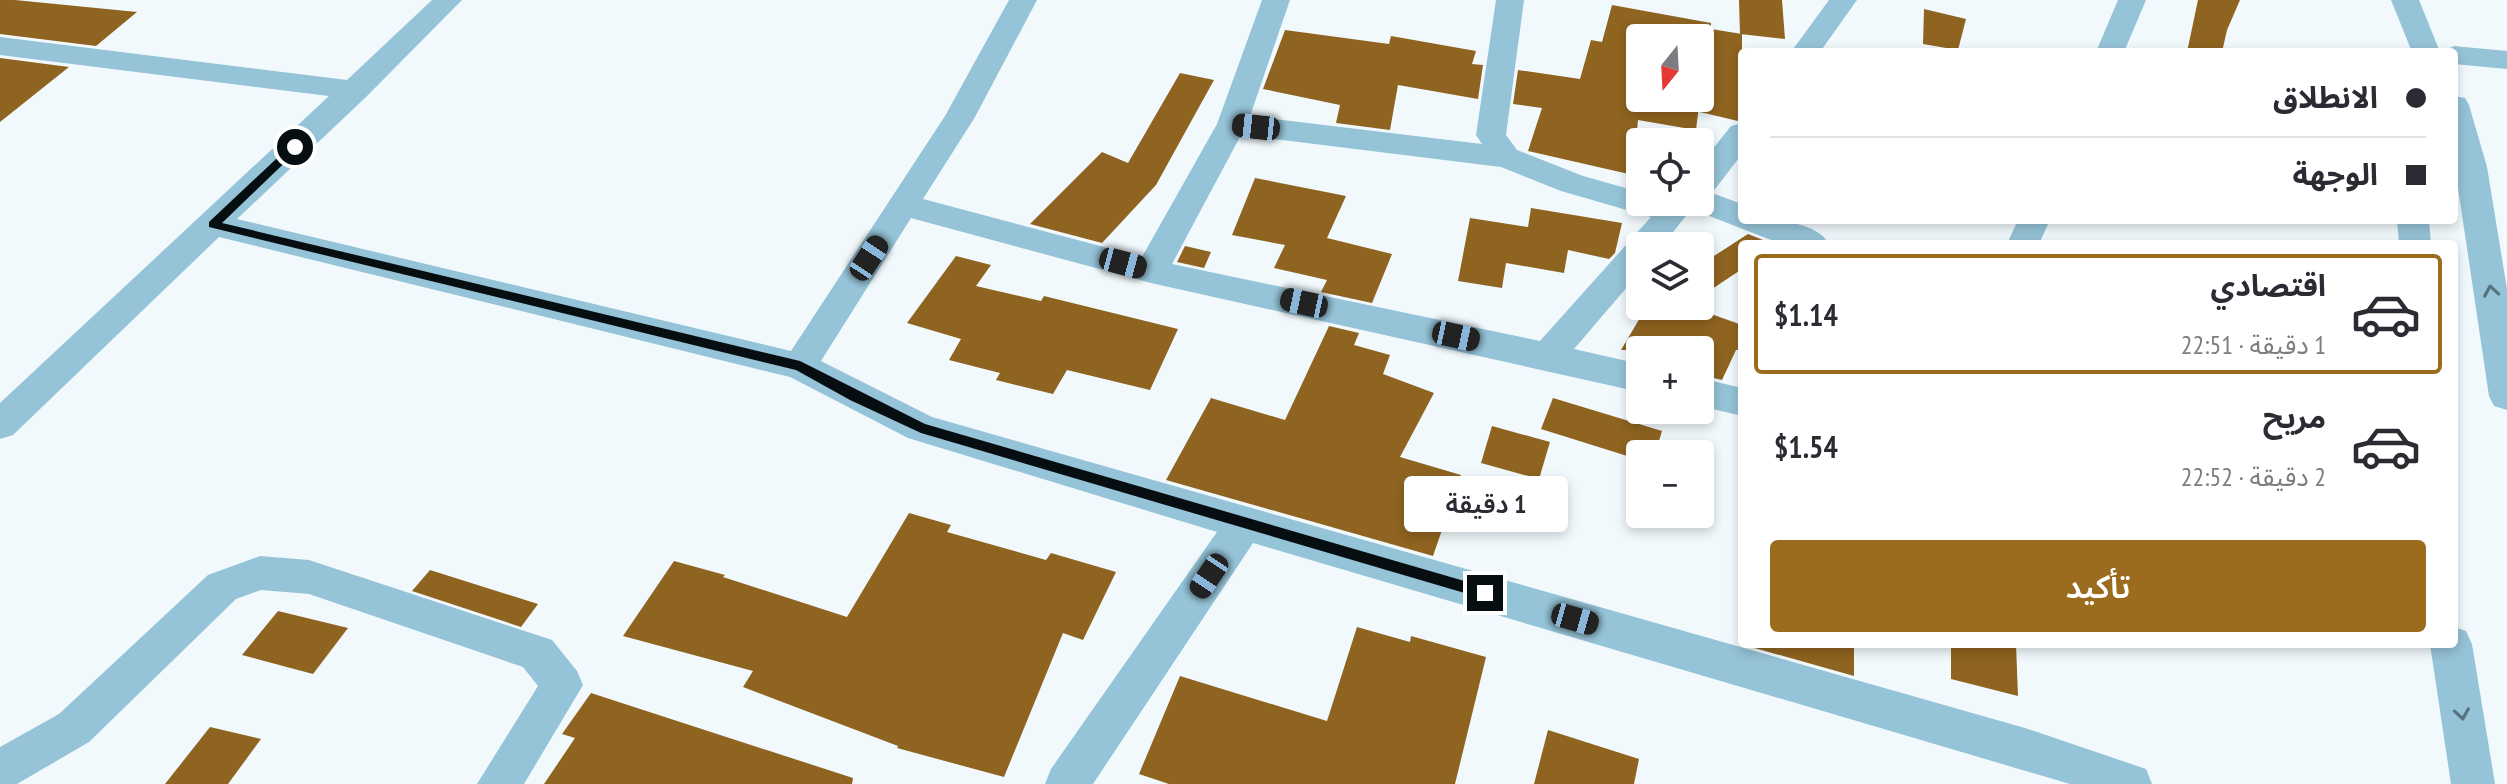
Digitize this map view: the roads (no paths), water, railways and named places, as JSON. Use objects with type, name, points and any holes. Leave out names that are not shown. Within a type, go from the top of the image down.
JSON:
[{"type":"street","points":[[0,425],[448,0]]},
{"type":"street","points":[[1151,271],[1232,124],[1276,0]]},
{"type":"street","points":[[1506,157],[1491,135],[1510,0]]},
{"type":"street","points":[[1808,48],[1843,0]]},
{"type":"street","points":[[2112,48],[2132,0]]},
{"type":"street","points":[[2405,0],[2424,48]]},
{"type":"street","points":[[800,366],[960,117],[1017,1]]},
{"type":"street","points":[[0,46],[356,90]]},
{"type":"street","points":[[2458,55],[2507,60]]},
{"type":"street","points":[[2458,120],[2471,167],[2507,396]]},
{"type":"street","points":[[1232,124],[1506,157],[1572,184],[1626,194]]},
{"type":"street","points":[[1714,169],[1738,138]]},
{"type":"street","points":[[903,205],[1151,271],[1626,375]]},
{"type":"street","points":[[1714,210],[1738,215]]},
{"type":"street","points":[[1658,232],[1675,216]]},
{"type":"street","points":[[213,224],[800,366],[921,428],[2025,748],[2130,784]]},
{"type":"street","points":[[1762,224],[1803,240]]},
{"type":"street","points":[[1548,356],[1626,266]]},
{"type":"street","points":[[1714,395],[1738,401]]},
{"type":"street","points":[[1067,784],[1244,524]]},
{"type":"street","points":[[0,770],[74,728],[222,587],[260,573],[309,577],[537,653],[562,685],[499,784]]},
{"type":"street","points":[[2452,648],[2473,784]]}]
